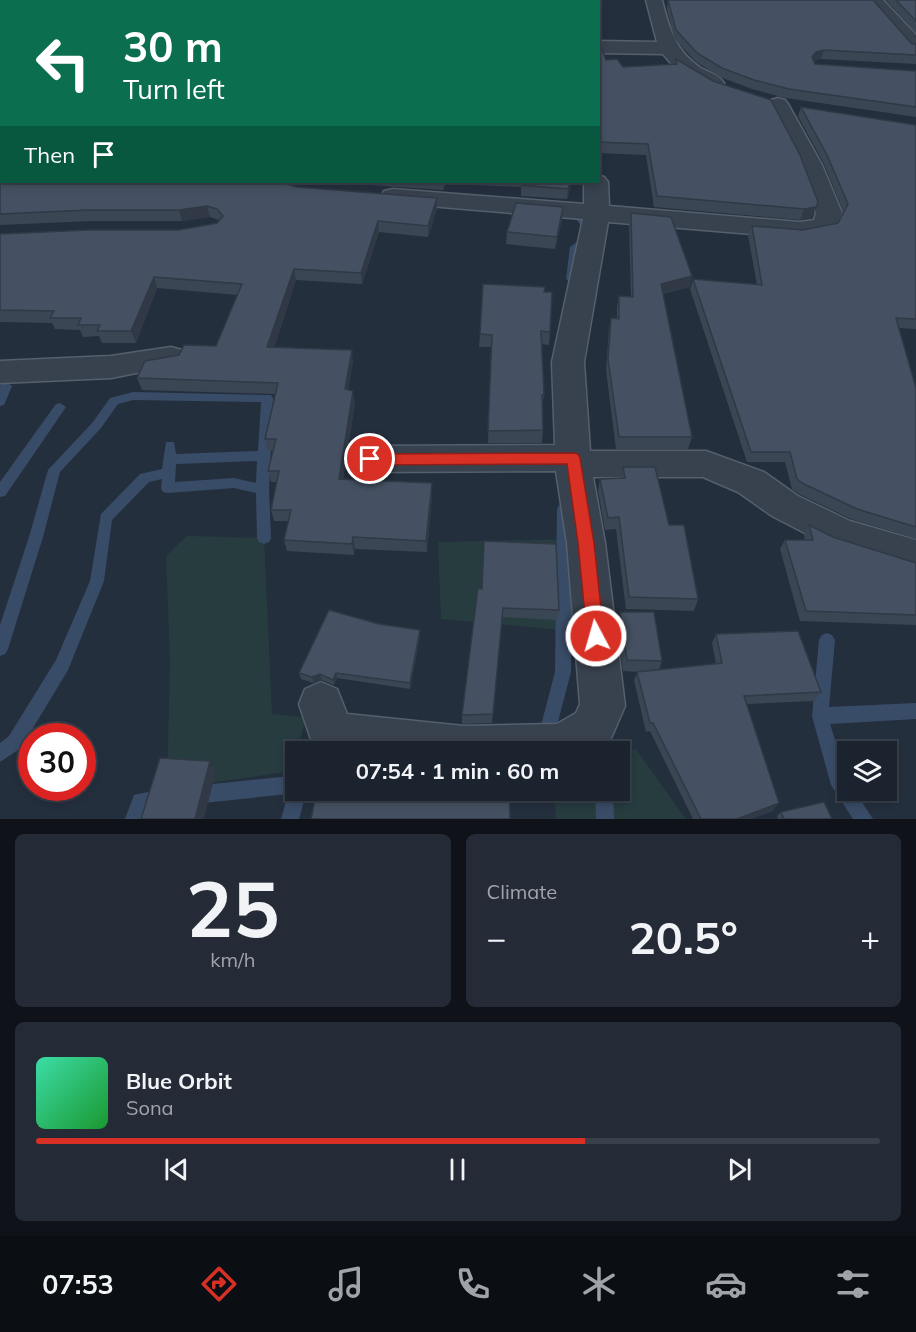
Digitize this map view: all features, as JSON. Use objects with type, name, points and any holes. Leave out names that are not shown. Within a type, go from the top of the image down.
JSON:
[{"type":"street","points":[[654,0],[668,48],[678,60],[694,73],[734,90]]},
{"type":"street","points":[[874,0],[916,45]]},
{"type":"street","points":[[600,47],[668,48]]},
{"type":"street","points":[[375,195],[597,197],[800,230],[825,226],[829,213],[810,165],[768,101],[804,109]]},
{"type":"street","points":[[321,704],[331,735],[464,749],[562,747],[592,729],[603,706],[586,543],[573,461],[568,362],[597,197]]},
{"type":"street","points":[[0,372],[111,367],[171,357]]},
{"type":"street","points":[[370,459],[706,464],[750,482],[785,506],[841,534],[916,556]]},
{"type":"green space","points":[[187,536],[264,538],[272,714],[306,717],[300,741],[285,741],[285,772],[167,789],[170,661],[166,556]]},
{"type":"green space","points":[[577,539],[585,632],[441,619],[438,542]]},
{"type":"green space","points":[[636,749],[686,819],[556,819],[555,801],[630,801],[630,750]]},
{"type":"building","points":[[668,0],[873,0],[912,44],[916,44],[916,55],[824,50],[816,52],[812,57],[815,64],[916,71],[916,107],[789,89],[754,80],[722,68],[697,53],[676,30]]},
{"type":"building","points":[[896,0],[916,0],[916,21]]},
{"type":"building","points":[[600,45],[606,60],[617,59],[623,67],[677,64],[676,59],[713,81],[771,100],[800,155],[818,202],[816,207],[804,209],[657,196],[648,144],[600,142]]},
{"type":"building","points":[[801,107],[916,125],[916,319],[896,318],[916,388],[916,527],[857,509],[804,484],[797,479],[790,452],[751,452],[693,279],[762,285],[752,226],[803,230],[838,223],[848,204],[827,155]]},
{"type":"building","points":[[0,183],[283,183],[297,187],[437,198],[428,226],[378,221],[361,273],[294,269],[267,347],[352,350],[345,389],[353,391],[339,479],[432,483],[426,541],[353,537],[352,544],[284,540],[291,510],[271,510],[279,471],[268,471],[276,439],[265,439],[278,383],[137,378],[145,361],[179,355],[184,345],[216,346],[242,284],[154,277],[131,331],[97,331],[100,325],[78,325],[81,318],[50,318],[54,311],[0,310],[0,234],[88,230],[179,230],[217,223],[223,216],[217,209],[207,206],[179,210],[88,210],[0,214]]},
{"type":"building","points":[[522,183],[570,183],[568,189],[521,185]]},
{"type":"building","points":[[516,203],[563,207],[557,237],[507,232]]},
{"type":"building","points":[[631,213],[671,217],[692,276],[661,284],[692,437],[619,437],[608,359],[611,318],[619,319],[619,296],[633,297]]},
{"type":"building","points":[[483,284],[545,287],[544,292],[552,292],[550,332],[541,331],[543,430],[488,431],[492,335],[480,334]]},
{"type":"building","points":[[623,467],[655,467],[669,525],[684,525],[698,599],[629,597],[619,517],[608,518],[600,479],[625,478]]},
{"type":"building","points":[[809,525],[833,537],[916,563],[916,615],[806,611],[785,540],[813,540]]},
{"type":"building","points":[[484,541],[556,544],[559,610],[503,608],[493,714],[462,715],[478,588],[482,589]]},
{"type":"building","points":[[329,610],[379,624],[420,630],[410,683],[336,673],[333,680],[320,674],[312,677],[299,673]]},
{"type":"building","points":[[620,612],[654,612],[662,661],[627,660]]},
{"type":"building","points":[[798,631],[821,692],[744,696],[779,803],[737,819],[701,819],[653,723],[650,723],[637,672],[722,663],[716,634]]},
{"type":"building","points":[[160,758],[210,761],[195,819],[141,819]]},
{"type":"building","points":[[315,801],[509,801],[510,819],[311,819]]},
{"type":"building","points":[[824,802],[832,819],[784,819],[781,812]]},
{"type":"waterway","points":[[571,279],[575,247],[583,242],[586,226],[579,216]]},
{"type":"waterway","points":[[0,402],[6,386]]},
{"type":"waterway","points":[[0,649],[36,537],[54,470],[97,425],[114,401],[133,396],[267,398],[262,489]]},
{"type":"waterway","points":[[0,492],[60,407]]},
{"type":"waterway","points":[[169,459],[170,445]]},
{"type":"waterway","points":[[169,459],[263,456]]},
{"type":"waterway","points":[[169,459],[169,472]]},
{"type":"waterway","points":[[0,754],[15,742],[62,665],[97,581],[106,518],[145,478],[169,472]]},
{"type":"waterway","points":[[169,472],[168,488],[234,483],[262,489]]},
{"type":"waterway","points":[[262,489],[264,538]]},
{"type":"waterway","points":[[546,737],[563,672],[564,509]]},
{"type":"waterway","points":[[820,716],[827,640]]},
{"type":"waterway","points":[[820,716],[916,711]]},
{"type":"waterway","points":[[820,716],[840,785],[864,819]]},
{"type":"waterway","points":[[194,795],[285,786]]},
{"type":"waterway","points":[[134,819],[140,801],[162,798]]},
{"type":"waterway","points":[[290,819],[295,801]]},
{"type":"waterway","points":[[604,801],[605,819]]},
{"type":"route","points":[[370,459],[573,458],[586,543],[596,636]]}]
